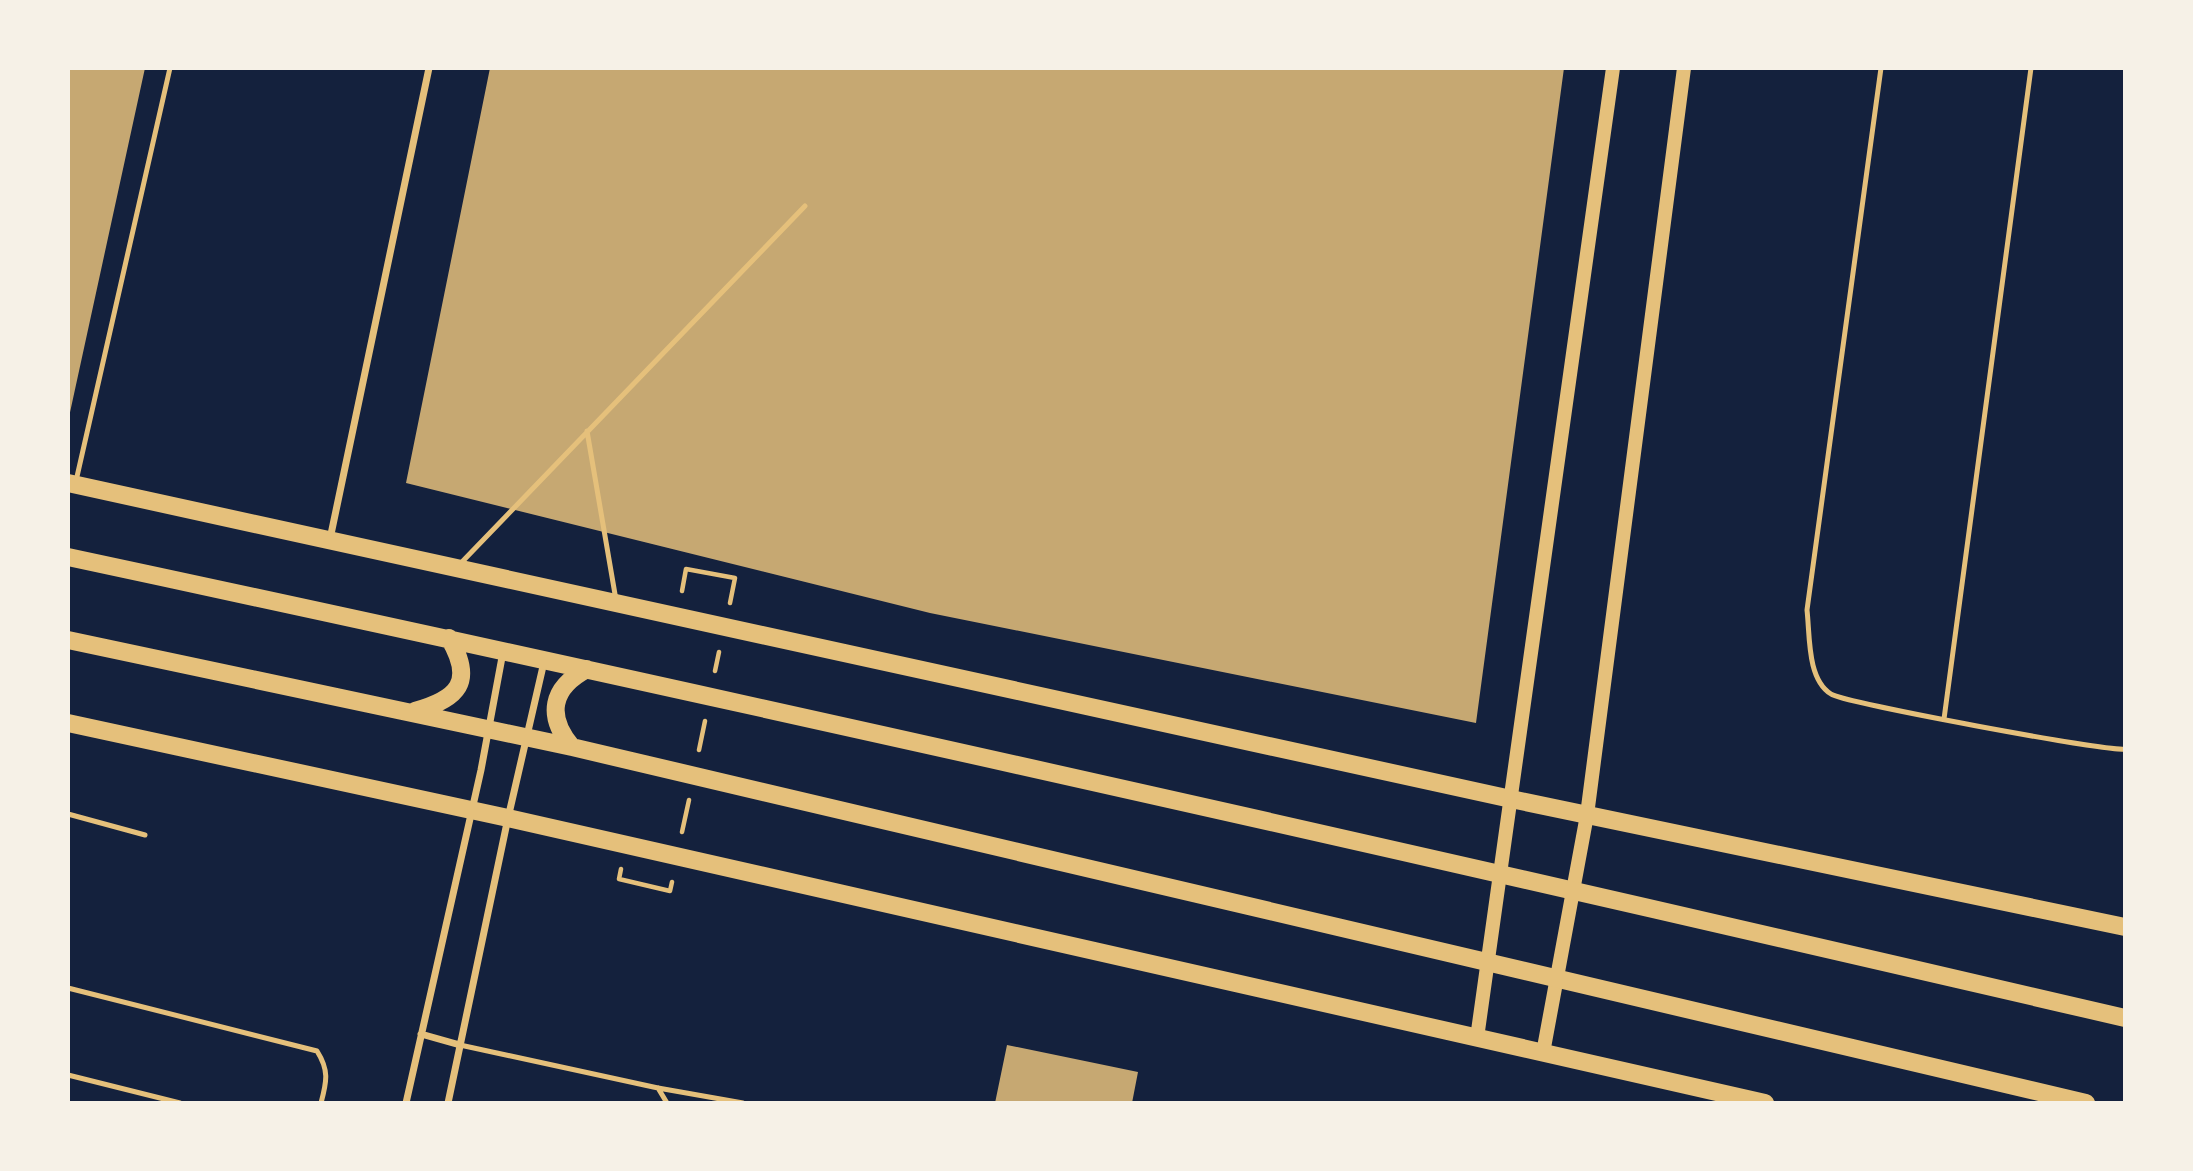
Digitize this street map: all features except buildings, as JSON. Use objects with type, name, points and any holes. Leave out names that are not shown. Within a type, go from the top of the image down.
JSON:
[{"type":"main road","points":[[1478,1038],[1612,68]]},
{"type":"main road","points":[[1543,1053],[1587,815],[1684,68]]},
{"type":"main road","points":[[72,484],[1511,799],[2125,927]]},
{"type":"main road","points":[[68,557],[587,668],[1573,890],[2125,1018]]},
{"type":"main road","points":[[412,712],[443,703],[458,687],[462,669],[458,653],[449,638]]},
{"type":"main road","points":[[68,640],[572,747],[1488,962],[1556,981],[2086,1103]]},
{"type":"main road","points":[[572,747],[559,732],[555,713],[559,694],[570,678],[587,668]]},
{"type":"main road","points":[[68,723],[508,818],[1765,1103]]},
{"type":"street","points":[[330,540],[429,68]]},
{"type":"street","points":[[406,1103],[490,729],[503,650]]},
{"type":"street","points":[[448,1103],[508,818],[545,659]]},
{"type":"street","points":[[421,1034],[460,1045]]},
{"type":"lane","points":[[72,484],[170,68]]},
{"type":"lane","points":[[1881,68],[1807,610],[1812,657],[1818,682],[1832,696],[1944,719],[2125,749]]},
{"type":"lane","points":[[1944,719],[2031,68]]},
{"type":"lane","points":[[456,568],[805,206]]},
{"type":"lane","points":[[587,431],[617,602]]},
{"type":"lane","points":[[68,814],[145,835]]},
{"type":"lane","points":[[68,988],[317,1051],[326,1066],[328,1078],[321,1103]]},
{"type":"lane","points":[[460,1045],[658,1088],[743,1103]]},
{"type":"lane","points":[[68,1075],[180,1103]]},
{"type":"lane","points":[[658,1088],[667,1103]]},
{"type":"path","points":[[686,569],[734,579],[729,606]]},
{"type":"path","points":[[715,673],[720,646]]},
{"type":"path","points":[[698,755],[706,714]]},
{"type":"path","points":[[681,836],[690,796]]},
{"type":"path","points":[[619,878],[670,891],[673,877]]}]
